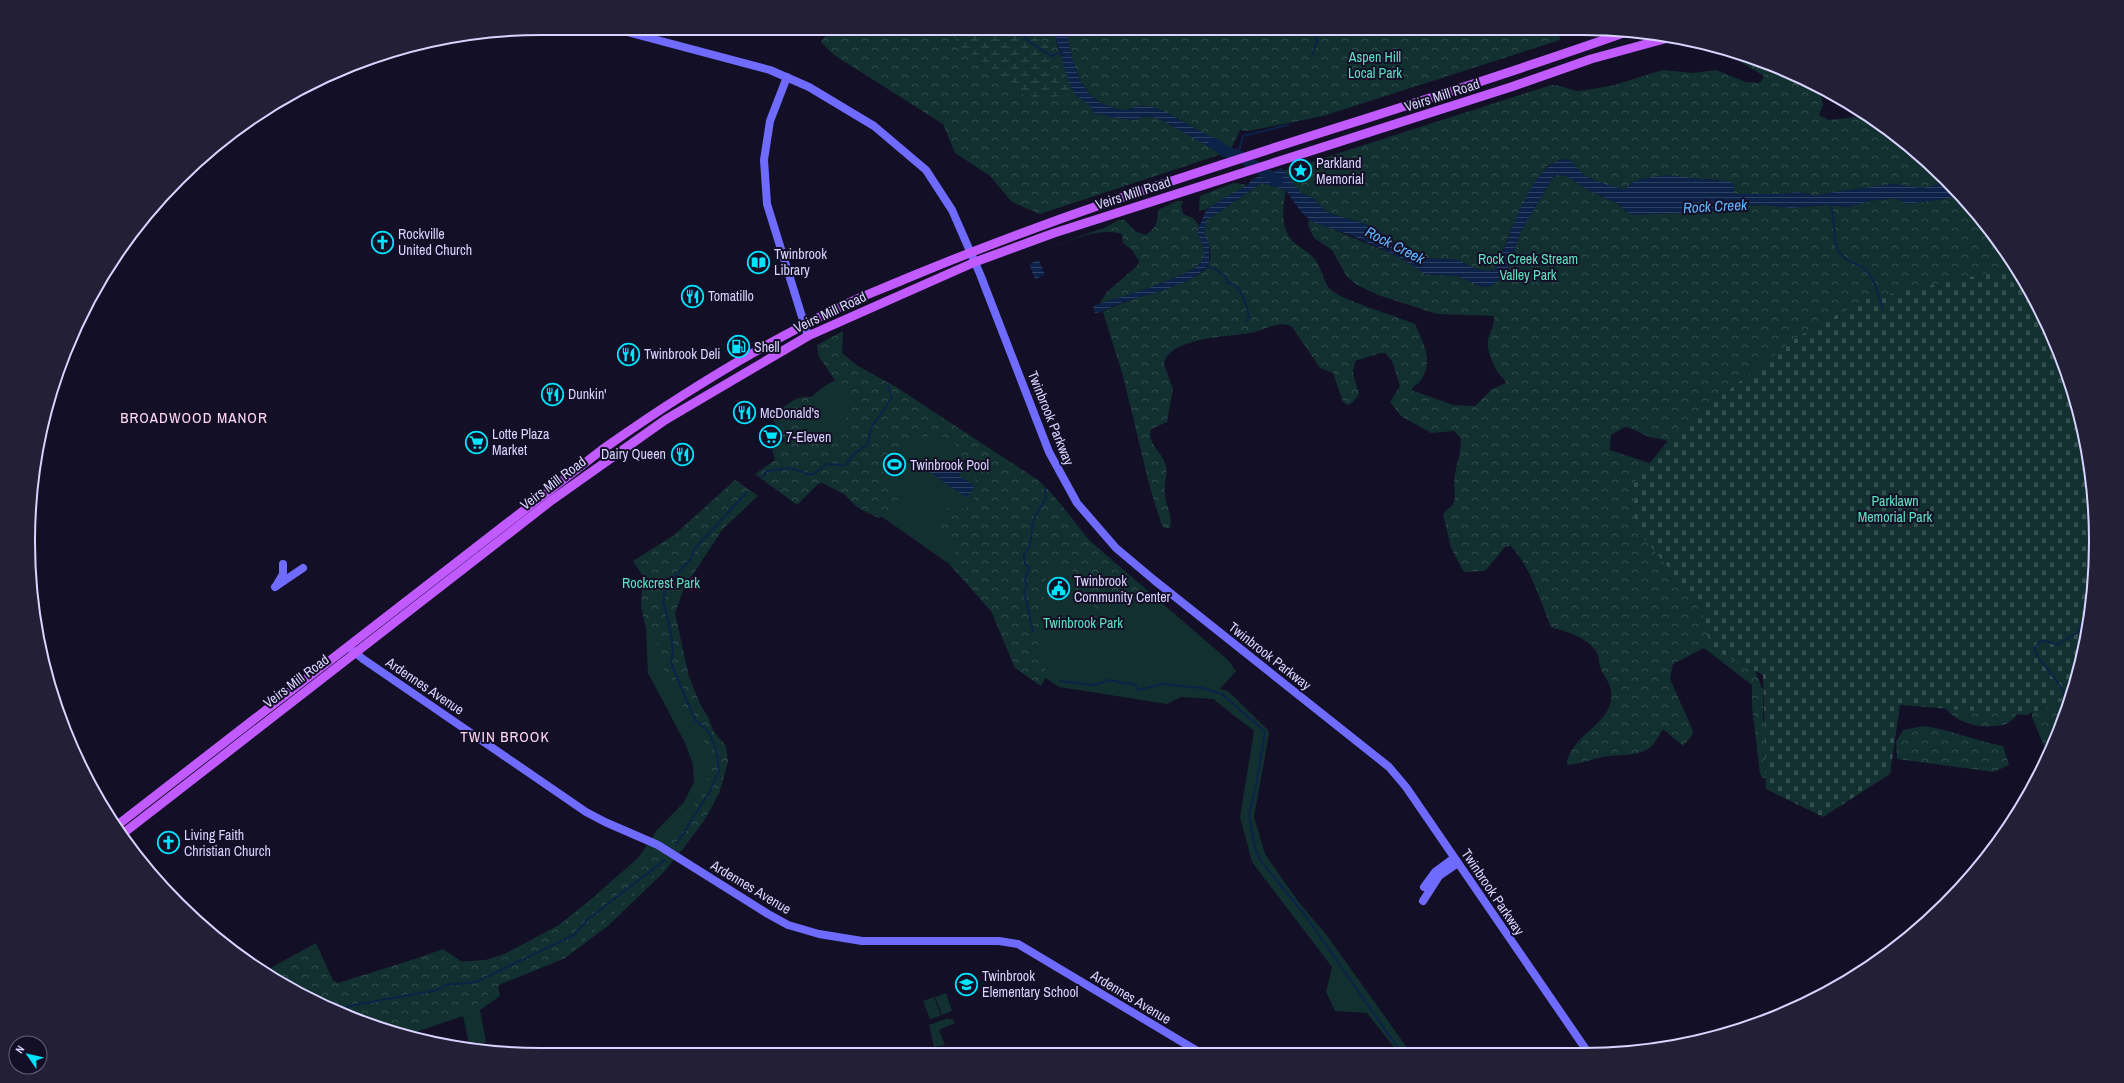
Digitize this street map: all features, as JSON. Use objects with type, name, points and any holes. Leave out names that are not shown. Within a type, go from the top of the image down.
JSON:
[{"type":"main road","name":"Veirs Mill Road","points":[[120,823],[547,491],[666,406],[762,347],[841,306],[971,252],[1039,226],[1258,151],[1557,57],[1615,36]]},
{"type":"main road","name":"Veirs Mill Road","points":[[126,831],[552,500],[665,420],[808,336],[975,262],[1054,233],[1503,90],[1591,59],[1658,41]]},
{"type":"main road","points":[[547,491],[552,500]]},
{"type":"street","name":"Twinbrook Parkway","points":[[638,35],[770,70],[787,77],[823,94],[868,122],[926,170],[952,210],[971,252],[1049,452],[1077,503],[1116,548],[1126,557],[1389,767],[1406,787],[1585,1048]]},
{"type":"street","points":[[787,77],[770,122],[764,160],[767,204],[808,336]]},
{"type":"street","points":[[283,564],[283,574],[275,587],[303,568]]},
{"type":"street","name":"Ardennes Avenue","points":[[349,646],[355,654],[586,812],[658,845],[788,925],[819,934],[862,941],[968,940],[999,941],[1018,944],[1192,1048]]},
{"type":"street","points":[[1424,887],[1435,872],[1456,860]]},
{"type":"street","points":[[1423,901],[1440,876],[1456,860]]},
{"type":"green space","points":[[826,35],[1057,35],[1056,38],[1058,48],[1075,94],[1092,107],[1092,111],[1097,115],[1100,113],[1110,117],[1135,120],[1144,116],[1158,118],[1222,154],[1040,214],[1012,202],[990,176],[955,153],[943,124],[834,55],[821,42]]},
{"type":"green space","points":[[954,35],[1032,35],[1048,46],[1055,74],[1069,83],[1075,94],[1034,99],[1011,89],[993,68],[959,46]]},
{"type":"green space","name":"Aspen Hill Local Park","points":[[1067,35],[1559,35],[1560,40],[1323,116],[1249,131],[1240,130],[1231,149],[1216,139],[1158,109],[1142,106],[1123,110],[1109,106],[1097,100],[1088,92],[1082,82],[1073,59]]},
{"type":"green space","points":[[1735,59],[1776,74],[1821,95],[1823,105],[1819,115],[1829,120],[1859,117],[1891,140],[1942,184],[1921,188],[1893,184],[1816,196],[1797,192],[1786,194],[1734,194],[1734,186],[1717,180],[1706,179],[1634,181],[1624,190],[1597,181],[1566,166],[1547,166],[1527,197],[1509,235],[1495,270],[1486,271],[1476,269],[1458,260],[1427,258],[1395,243],[1374,227],[1326,212],[1314,199],[1300,192],[1283,171],[1551,85],[1577,91],[1587,90],[1614,85],[1663,70],[1693,73],[1716,70],[1746,82],[1760,83],[1764,76]]},
{"type":"green space","name":"Rock Creek Stream Valley Park","points":[[1557,175],[1567,176],[1588,190],[1619,204],[1624,210],[1633,215],[1717,211],[1744,206],[1764,205],[1791,208],[1826,205],[1848,207],[1869,201],[1894,198],[1908,204],[1953,197],[1984,233],[2004,260],[2021,288],[1688,451],[1665,440],[1649,437],[1630,428],[1625,427],[1611,435],[1610,450],[1664,468],[1738,654],[1755,671],[1763,690],[1763,717],[1770,769],[1768,779],[1763,778],[1760,774],[1752,707],[1752,685],[1704,648],[1673,664],[1670,679],[1693,731],[1691,737],[1683,746],[1663,729],[1653,745],[1643,752],[1608,756],[1567,765],[1569,755],[1575,745],[1600,721],[1611,702],[1611,691],[1600,667],[1597,653],[1592,646],[1582,639],[1570,633],[1551,627],[1530,574],[1511,546],[1505,547],[1485,571],[1464,572],[1451,548],[1443,514],[1455,500],[1454,483],[1461,439],[1454,431],[1431,433],[1401,416],[1390,402],[1400,386],[1392,361],[1385,353],[1380,353],[1355,361],[1353,373],[1359,394],[1352,403],[1348,405],[1343,402],[1333,373],[1320,368],[1292,327],[1287,325],[1282,324],[1271,326],[1250,333],[1215,337],[1188,343],[1177,348],[1168,355],[1164,364],[1173,389],[1167,422],[1151,429],[1150,435],[1153,444],[1166,466],[1165,491],[1171,519],[1170,528],[1164,528],[1161,523],[1150,488],[1123,376],[1103,312],[1127,301],[1188,280],[1199,274],[1207,267],[1210,255],[1208,242],[1204,234],[1207,220],[1262,183],[1286,190],[1283,212],[1287,233],[1296,244],[1315,259],[1328,287],[1343,297],[1415,324],[1425,349],[1427,363],[1422,379],[1411,390],[1453,405],[1475,406],[1492,389],[1506,383],[1494,366],[1488,347],[1488,339],[1493,325],[1494,316],[1437,314],[1378,295],[1357,285],[1347,277],[1332,250],[1314,238],[1308,225],[1309,219],[1399,257],[1425,274],[1458,276],[1481,287],[1491,286],[1506,274],[1522,229],[1553,177]]},
{"type":"green space","points":[[1234,183],[1248,185],[1216,204],[1199,211],[1200,196]]},
{"type":"green space","points":[[1177,201],[1183,201],[1181,205],[1183,214],[1193,218],[1199,225],[1199,234],[1204,252],[1202,261],[1196,267],[1185,273],[1138,292],[1099,304],[1107,292],[1137,266],[1139,261],[1131,249],[1123,243],[1122,234],[1113,232],[1094,233],[1048,247],[1104,228],[1119,220],[1125,220],[1135,231],[1145,235],[1156,225],[1158,210]]},
{"type":"green space","name":"Parklawn Memorial Park","points":[[2009,269],[2037,317],[2062,379],[2072,410],[2085,475],[2088,508],[2088,575],[2085,608],[2079,640],[2072,673],[2063,700],[2026,715],[1900,705],[1890,774],[1823,817],[1766,789],[1763,675],[1711,648],[1701,606],[1635,528],[1633,484],[1674,433],[1794,339],[1863,300]]},
{"type":"green space","points":[[843,331],[842,353],[858,366],[896,387],[1038,480],[1111,565],[1133,585],[1157,603],[1125,602],[1097,610],[1087,595],[1077,592],[1072,569],[1047,568],[1039,645],[1031,654],[1048,672],[1041,686],[1015,668],[991,611],[949,564],[959,548],[939,534],[941,516],[952,501],[965,511],[983,486],[967,474],[972,466],[957,455],[957,445],[939,435],[909,439],[899,446],[895,462],[881,469],[898,499],[894,509],[879,518],[858,508],[844,494],[820,482],[797,505],[755,474],[775,460],[772,449],[785,441],[771,416],[794,400],[807,397],[821,401],[817,411],[803,425],[818,439],[834,439],[848,415],[849,400],[819,357],[817,345]]},
{"type":"green space","name":"Twinbrook Park","points":[[856,369],[1081,533],[1228,660],[1236,671],[1220,689],[1228,691],[1268,730],[1269,734],[1254,817],[1265,854],[1297,900],[1328,937],[1407,1048],[1395,1048],[1367,1013],[1335,1011],[1326,992],[1332,967],[1252,862],[1240,817],[1254,731],[1213,699],[1181,697],[1167,704],[1059,687],[1035,671],[972,580],[828,479],[797,496],[781,421],[826,385]]},
{"type":"green space","name":"Rockcrest Park","points":[[735,480],[758,496],[706,545],[681,575],[672,615],[679,671],[708,717],[722,753],[720,791],[705,819],[663,873],[608,926],[565,958],[501,984],[470,965],[504,954],[559,925],[590,900],[639,857],[657,830],[684,802],[694,782],[693,765],[685,743],[648,673],[646,629],[641,606]]},
{"type":"green space","points":[[735,480],[758,496],[748,499],[722,530],[684,588],[675,613],[689,677],[703,711],[714,732],[726,746],[728,762],[720,791],[705,819],[682,850],[669,843],[702,793],[710,772],[704,742],[665,676],[656,637],[646,629],[641,606],[643,576],[633,561],[674,535]]},
{"type":"green space","points":[[2070,680],[2045,748],[2032,717],[2033,701]]},
{"type":"green space","points":[[2018,700],[2016,717],[2005,725],[1979,726],[1971,724],[1957,718],[1945,708]]},
{"type":"green space","points":[[1924,726],[2003,746],[2009,765],[1994,772],[1897,759],[1896,742],[1903,730]]},
{"type":"green space","points":[[654,855],[669,863],[565,958],[501,984],[476,1005],[406,1030],[379,1021],[317,996],[274,972],[301,955],[318,956],[328,978],[338,983],[434,953],[455,962],[501,959],[551,932],[615,881]]},
{"type":"green space","points":[[316,943],[336,987],[443,949],[498,986],[500,996],[480,1010],[486,1042],[480,1044],[475,1044],[469,1043],[463,1016],[415,1032],[410,1031],[379,1021],[317,996],[269,969]]},
{"type":"green space","points":[[946,993],[952,1011],[942,1015],[935,997]]},
{"type":"green space","points":[[934,997],[941,1016],[930,1019],[923,1001]]},
{"type":"green space","points":[[948,1018],[949,1020],[952,1019],[955,1023],[939,1030],[945,1045],[934,1047],[929,1025]]},
{"type":"water","points":[[1057,35],[1067,35],[1073,59],[1082,83],[1088,93],[1097,101],[1109,107],[1123,110],[1142,106],[1158,109],[1216,139],[1231,149],[1222,154],[1158,118],[1144,116],[1135,120],[1110,117],[1100,113],[1097,115],[1092,111],[1091,107],[1075,94],[1069,83],[1056,38]]},
{"type":"water","points":[[1565,159],[1571,160],[1581,172],[1594,180],[1624,190],[1634,181],[1665,175],[1731,182],[1734,185],[1734,194],[1786,194],[1797,192],[1816,196],[1893,184],[1921,188],[1942,184],[1953,197],[1908,204],[1894,198],[1869,201],[1848,207],[1826,205],[1791,208],[1764,205],[1744,206],[1717,211],[1632,215],[1624,210],[1619,204],[1588,190],[1567,176],[1557,175],[1553,177],[1522,229],[1506,274],[1491,286],[1481,287],[1458,276],[1425,274],[1399,257],[1351,235],[1315,223],[1306,217],[1286,190],[1262,183],[1207,220],[1204,234],[1209,243],[1209,263],[1202,271],[1193,278],[1181,284],[1095,313],[1093,306],[1169,280],[1196,267],[1202,261],[1204,254],[1203,246],[1197,232],[1206,210],[1248,185],[1252,179],[1282,168],[1300,192],[1314,199],[1326,212],[1374,227],[1395,243],[1427,258],[1458,260],[1476,269],[1486,271],[1495,270],[1514,223],[1531,189],[1541,174],[1552,164]]},
{"type":"water","points":[[1039,260],[1045,275],[1035,279],[1029,264]]},
{"type":"water","points":[[937,459],[952,469],[956,464],[963,469],[959,476],[975,486],[967,498],[928,471]]},
{"type":"waterway","points":[[1024,35],[1027,40],[1051,56],[1062,52]]},
{"type":"waterway","points":[[1312,55],[1317,42],[1316,35]]},
{"type":"waterway","points":[[1238,155],[1243,136],[1288,125]]},
{"type":"waterway","name":"Rock Creek","points":[[1214,143],[1226,152],[1238,155],[1278,181]]},
{"type":"waterway","points":[[1830,205],[1834,216],[1834,239],[1838,250],[1843,256],[1863,268],[1871,276],[1883,310]]},
{"type":"waterway","points":[[1207,267],[1214,268],[1226,277],[1227,282],[1232,284],[1240,291],[1245,300],[1249,316],[1246,322]]},
{"type":"waterway","points":[[762,477],[767,471],[790,468],[812,475],[827,464],[845,465],[855,453],[868,444],[873,425],[889,401],[892,399],[888,386]]},
{"type":"waterway","points":[[1033,631],[1024,591],[1027,586],[1025,578],[1029,568],[1025,564],[1024,554],[1030,543],[1034,518],[1046,497],[1045,488]]},
{"type":"waterway","points":[[676,845],[710,791],[719,771],[717,753],[709,732],[695,720],[671,663],[673,652],[671,634],[663,600],[668,583],[691,559],[694,550],[747,492]]},
{"type":"waterway","points":[[2065,696],[2055,678],[2043,664],[2034,649],[2039,642],[2047,641],[2057,645],[2078,632],[2083,621]]},
{"type":"waterway","points":[[1060,681],[1095,685],[1109,680],[1127,684],[1130,683],[1135,685],[1138,690],[1163,684],[1202,688],[1222,694],[1265,732],[1257,780],[1249,815],[1255,848],[1260,860],[1305,915],[1398,1048]]},
{"type":"waterway","points":[[345,1008],[438,990],[446,985],[476,982],[574,935],[588,919],[665,860]]},
{"type":"place","name":"Parkland Memorial","points":[[1300,171]]},
{"type":"place","name":"Rockville United Church","points":[[382,242]]},
{"type":"place","name":"Twinbrook Library","points":[[759,262]]},
{"type":"place","name":"Tomatillo","points":[[693,296]]},
{"type":"place","name":"Shell","points":[[738,347]]},
{"type":"place","name":"Twinbrook Deli","points":[[628,354]]},
{"type":"place","name":"Dunkin'","points":[[552,394]]},
{"type":"place","name":"McDonald's","points":[[744,413]]},
{"type":"place","name":"7-Eleven","points":[[770,437]]},
{"type":"place","name":"Lotte Plaza Market","points":[[476,442]]},
{"type":"place","name":"Dairy Queen","points":[[682,454]]},
{"type":"place","name":"Twinbrook Pool","points":[[895,465]]},
{"type":"place","name":"Twinbrook Community Center","points":[[1058,589]]},
{"type":"place","name":"Living Faith Christian Church","points":[[169,843]]},
{"type":"place","name":"Twinbrook Elementary School","points":[[966,984]]},
{"type":"district","name":"BROADWOOD MANOR","points":[[194,417]]},
{"type":"district","name":"TWIN BROOK","points":[[505,736]]}]
